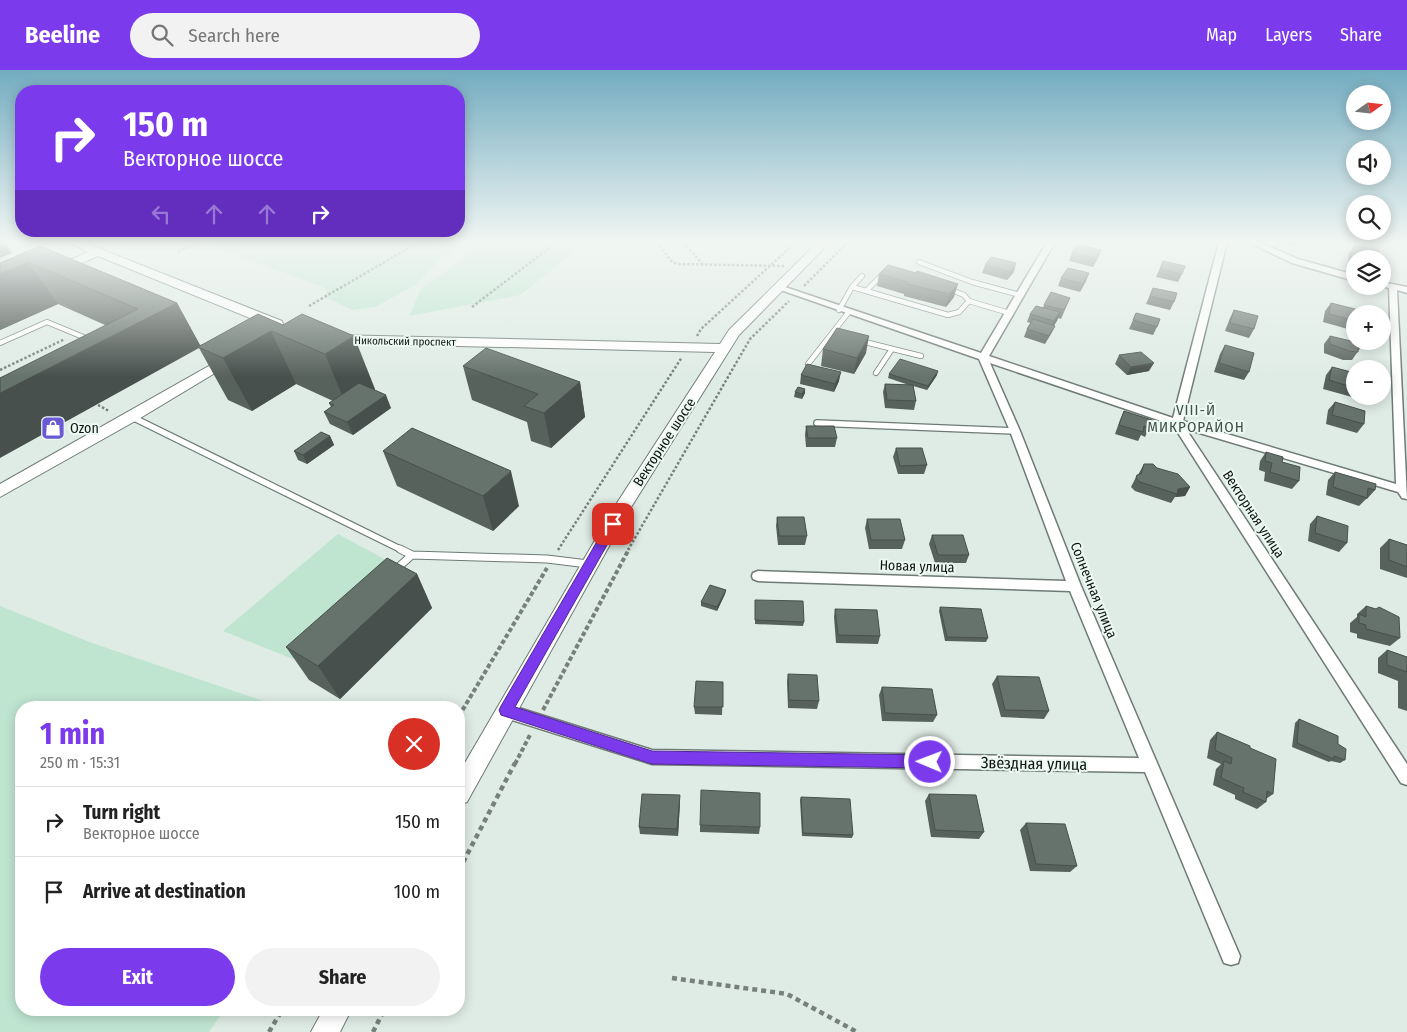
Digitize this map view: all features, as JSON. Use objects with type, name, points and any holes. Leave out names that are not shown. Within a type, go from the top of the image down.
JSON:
[{"type":"main road","points":[[185,287],[284,327],[266,336]]},
{"type":"main road","name":"Векторное шоссе","points":[[465,783],[621,510],[734,333],[779,288]]},
{"type":"main road","name":"Никольский проспект","points":[[321,337],[346,340],[725,348]]},
{"type":"main road","points":[[0,491],[241,351]]},
{"type":"main road","points":[[325,1032],[334,1016]]},
{"type":"street","points":[[983,358],[1025,287]]},
{"type":"street","points":[[1177,423],[1212,287]]},
{"type":"street","points":[[1392,287],[1407,290]]},
{"type":"street","points":[[779,288],[1177,423],[1405,492],[1389,295]]},
{"type":"street","name":"Солнечная улица","points":[[983,358],[1015,431],[1074,586],[1230,956]]},
{"type":"street","name":"Векторная улица","points":[[1177,423],[1407,778]]},
{"type":"street","name":"Новая улица","points":[[758,576],[1074,586]]},
{"type":"street","name":"Звёздная улица","points":[[506,710],[652,757],[1149,765]]},
{"type":"lane","points":[[808,364],[831,335],[844,311],[852,287],[948,315],[959,312],[969,301]]},
{"type":"lane","points":[[866,291],[869,287]]},
{"type":"lane","points":[[989,287],[1020,296]]},
{"type":"lane","points":[[946,288],[964,295],[969,301],[1009,313]]},
{"type":"lane","points":[[0,343],[47,322],[93,342]]},
{"type":"lane","points":[[831,335],[840,337]]},
{"type":"lane","points":[[850,339],[920,356]]},
{"type":"lane","points":[[876,373],[892,349]]},
{"type":"lane","points":[[132,416],[412,555],[552,560],[590,564]]},
{"type":"lane","points":[[817,423],[1015,431]]},
{"type":"lane","points":[[390,575],[412,555]]},
{"type":"path","points":[[309,306],[342,287]]},
{"type":"path","points":[[472,307],[498,287]]},
{"type":"path","points":[[465,706],[552,560],[670,373],[701,329],[748,287]]},
{"type":"path","points":[[465,859],[646,516],[750,339],[803,287]]},
{"type":"path","points":[[0,370],[75,334]]},
{"type":"path","points":[[98,404],[109,410]]},
{"type":"path","points":[[672,978],[787,994],[858,1032]]},
{"type":"path","points":[[269,1032],[278,1016]]},
{"type":"path","points":[[373,1032],[381,1016]]},
{"type":"green space","points":[[321,287],[412,287],[375,307],[352,310],[325,297],[327,290]]},
{"type":"green space","points":[[424,287],[530,287],[520,295],[409,316],[421,289]]},
{"type":"green space","points":[[338,534],[388,561],[293,659],[223,631]]},
{"type":"green space","points":[[0,606],[92,643],[263,701],[15,701],[15,1016],[220,1016],[209,1032],[0,1032]]},
{"type":"building","points":[[86,287],[138,287],[177,303],[0,393],[0,378],[138,309]]},
{"type":"building","points":[[919,287],[955,287],[949,294]]},
{"type":"building","points":[[1153,288],[1177,293],[1174,302],[1150,296]]},
{"type":"building","points":[[1051,292],[1070,298],[1064,310],[1044,305]]},
{"type":"building","points":[[1331,303],[1346,307],[1346,319],[1329,314]]},
{"type":"building","points":[[1036,306],[1060,312],[1054,321],[1030,314]]},
{"type":"building","points":[[1234,310],[1258,316],[1254,329],[1230,323]]},
{"type":"building","points":[[1136,313],[1160,319],[1157,327],[1133,320]]},
{"type":"building","points":[[258,314],[283,325],[302,314],[354,336],[325,354],[271,331],[223,358],[198,347]]},
{"type":"building","points":[[1033,319],[1055,326],[1049,336],[1027,329]]},
{"type":"building","points":[[837,328],[869,336],[857,358],[823,349]]},
{"type":"building","points":[[1330,336],[1346,340],[1346,350],[1330,344]]},
{"type":"building","points":[[1225,345],[1254,353],[1249,372],[1219,363]]},
{"type":"building","points":[[486,348],[580,382],[544,413],[524,406],[538,394],[463,366]]},
{"type":"building","points":[[1141,352],[1154,363],[1131,367],[1119,355]]},
{"type":"building","points":[[900,359],[938,371],[928,386],[889,374]]},
{"type":"building","points":[[807,364],[841,372],[835,384],[801,375]]},
{"type":"building","points":[[1332,367],[1346,371],[1346,385],[1329,380]]},
{"type":"building","points":[[359,383],[386,395],[347,422],[324,412],[334,405],[329,403]]},
{"type":"building","points":[[885,384],[913,385],[916,401],[887,400]]},
{"type":"building","points":[[798,387],[805,389],[802,394],[795,392]]},
{"type":"building","points":[[1335,402],[1365,411],[1364,424],[1332,415]]},
{"type":"building","points":[[1124,411],[1152,420],[1149,428],[1144,426],[1143,432],[1119,425]]},
{"type":"building","points":[[806,426],[834,426],[837,438],[808,438]]},
{"type":"building","points":[[412,428],[511,471],[483,496],[383,451]]},
{"type":"building","points":[[321,432],[330,436],[303,455],[294,451]]},
{"type":"building","points":[[896,448],[922,448],[927,465],[900,466]]},
{"type":"building","points":[[1266,452],[1283,457],[1282,462],[1300,467],[1299,481],[1270,472],[1272,463],[1265,461]]},
{"type":"building","points":[[1144,464],[1153,464],[1157,468],[1178,474],[1190,487],[1178,489],[1177,494],[1140,482],[1136,478],[1137,475],[1141,474]]},
{"type":"building","points":[[1335,472],[1376,484],[1375,490],[1368,488],[1367,498],[1333,487]]},
{"type":"building","points":[[1317,516],[1348,526],[1347,543],[1315,533]]},
{"type":"building","points":[[777,517],[804,517],[807,536],[779,536]]},
{"type":"building","points":[[867,519],[900,519],[905,540],[871,540]]},
{"type":"building","points":[[932,535],[963,535],[969,555],[938,555]]},
{"type":"building","points":[[1389,539],[1407,545],[1407,567],[1389,560]]},
{"type":"building","points":[[387,558],[417,574],[318,666],[286,647]]},
{"type":"building","points":[[710,585],[726,590],[717,607],[701,602]]},
{"type":"building","points":[[755,600],[803,601],[804,622],[755,620]]},
{"type":"building","points":[[1366,606],[1376,609],[1379,607],[1399,617],[1400,638],[1366,629],[1366,625],[1359,623],[1359,614],[1366,617]]},
{"type":"building","points":[[940,607],[981,609],[988,638],[947,637]]},
{"type":"building","points":[[835,609],[877,610],[880,636],[838,635]]},
{"type":"building","points":[[1387,650],[1407,657],[1407,672],[1387,665]]},
{"type":"building","points":[[788,674],[817,675],[819,701],[789,700]]},
{"type":"building","points":[[997,676],[1039,677],[1049,711],[1005,710]]},
{"type":"building","points":[[696,681],[723,682],[723,707],[694,707]]},
{"type":"building","points":[[882,687],[932,689],[937,715],[885,713]]},
{"type":"building","points":[[1299,719],[1338,736],[1338,744],[1346,749],[1345,760],[1334,756],[1334,759],[1297,743]]},
{"type":"building","points":[[1217,732],[1276,759],[1273,794],[1267,791],[1266,802],[1243,792],[1244,788],[1221,778],[1224,761],[1231,764],[1232,758],[1215,750]]},
{"type":"building","points":[[701,790],[760,793],[760,827],[700,825]]},
{"type":"building","points":[[642,794],[680,795],[677,829],[639,827]]},
{"type":"building","points":[[929,794],[976,795],[984,832],[935,830]]},
{"type":"building","points":[[801,797],[850,799],[853,835],[803,833]]},
{"type":"building","points":[[1026,823],[1065,824],[1077,866],[1036,864]]},
{"type":"place","name":"Ozon","points":[[53,428]]},
{"type":"district","name":"VIII-Й МИКРОРАЙОН","points":[[1196,418]]},
{"type":"route","points":[[613,524],[506,710],[652,757],[930,762]]}]
